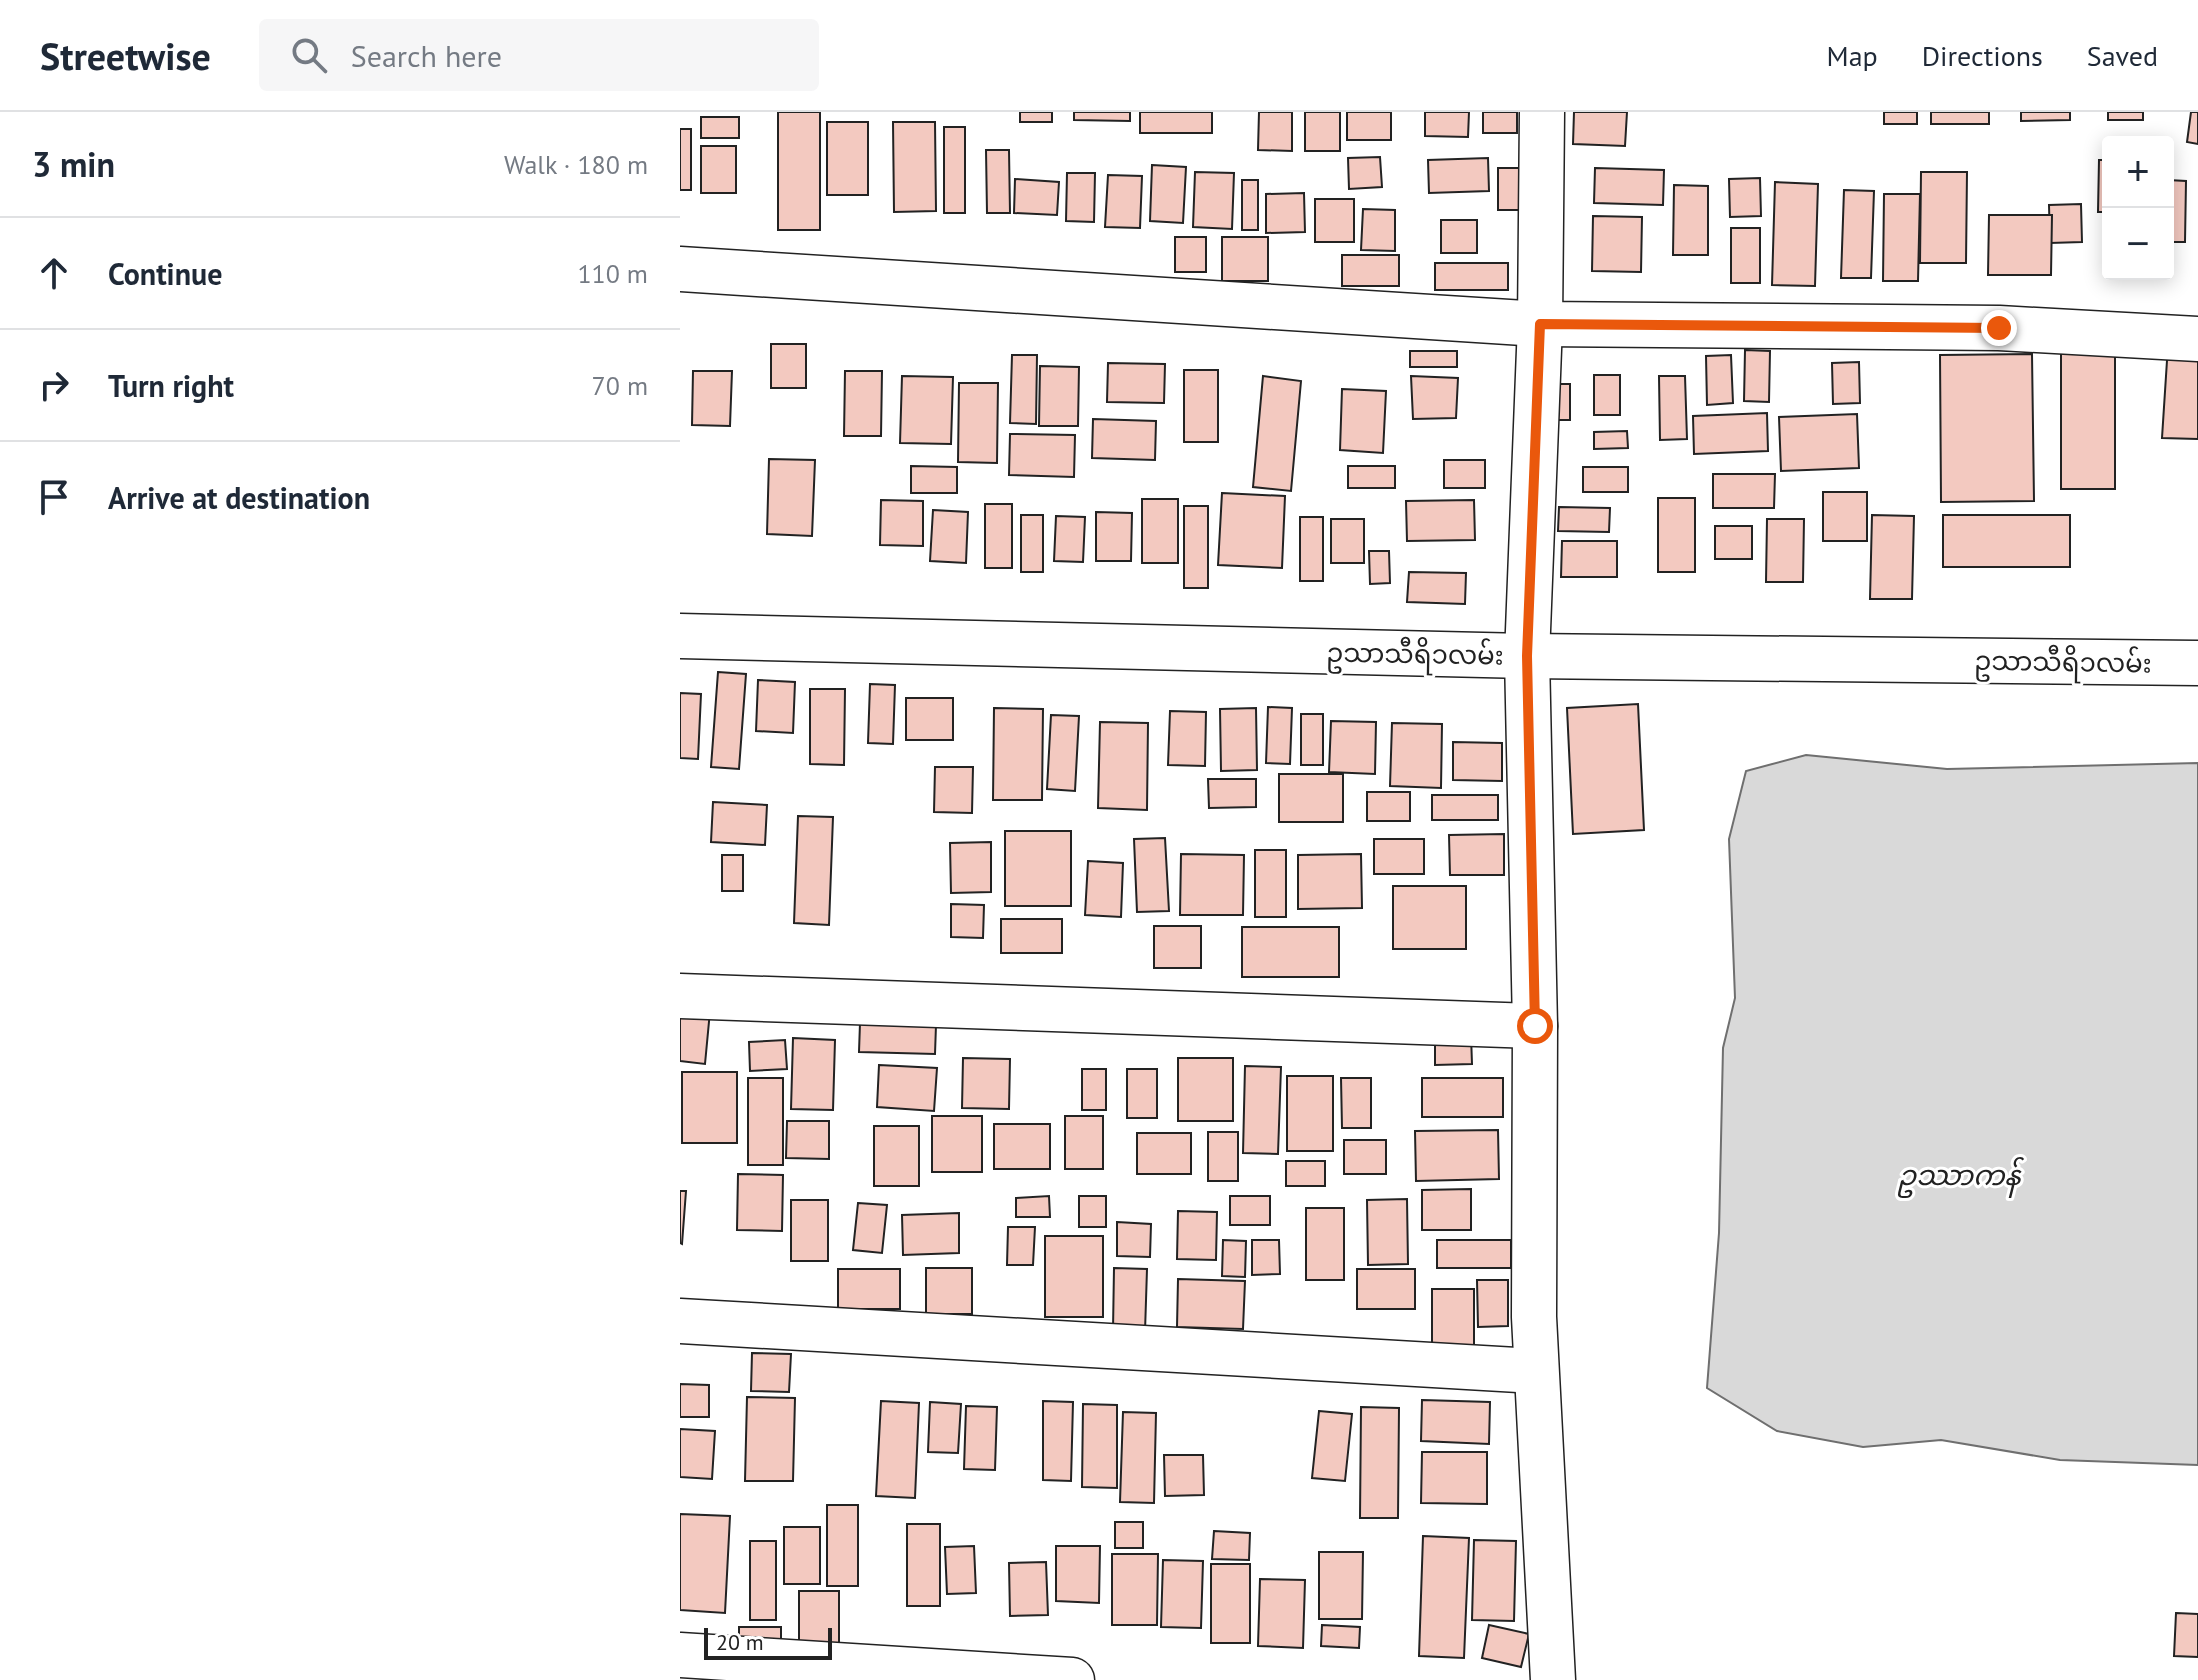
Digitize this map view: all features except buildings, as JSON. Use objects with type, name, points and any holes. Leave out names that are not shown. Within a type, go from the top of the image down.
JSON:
[{"type":"street","points":[[1542,112],[1540,324],[1527,656],[1535,1026],[1536,1371],[1553,1680]]},
{"type":"street","points":[[680,269],[1540,324],[1999,328],[2198,339]]},
{"type":"street","name":"ဥသာသီရိ၁လမ်း","points":[[680,636],[1527,656],[2198,663]]},
{"type":"street","points":[[680,996],[1535,1026]]},
{"type":"street","points":[[680,1321],[1536,1371]]},
{"type":"street","points":[[680,1655],[1072,1680]]},
{"type":"water","name":"ဥဿာကန်","points":[[1806,755],[1947,769],[2198,763],[2198,1465],[2060,1460],[1941,1440],[1863,1447],[1777,1431],[1707,1388],[1719,1233],[1723,1048],[1735,998],[1729,839],[1746,771]]},
{"type":"route","points":[[1535,1026],[1527,656],[1540,324],[1999,328]]}]
